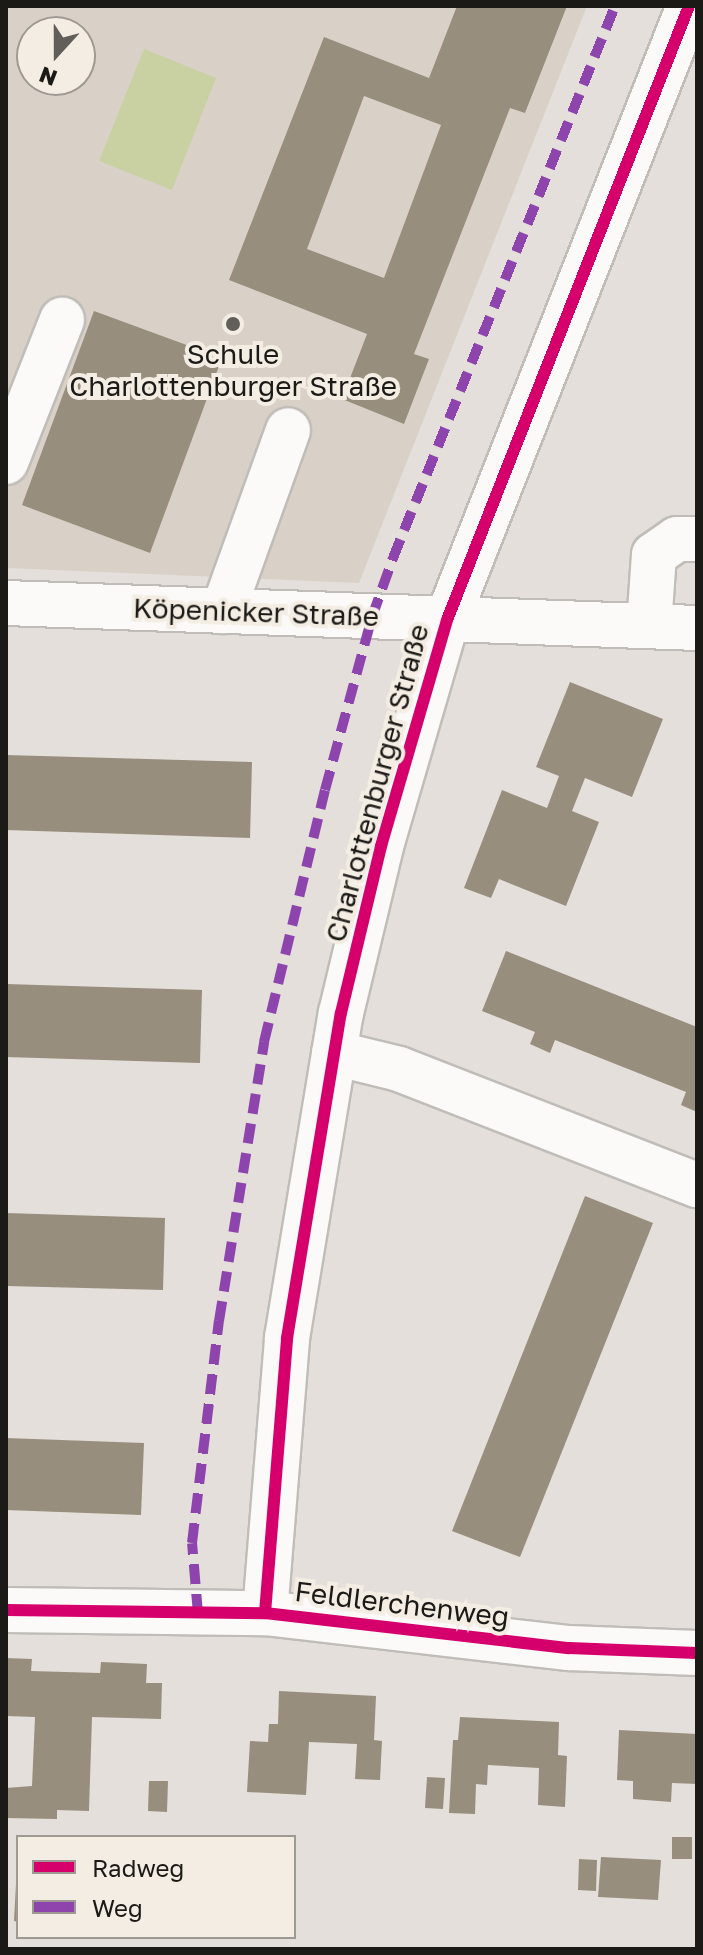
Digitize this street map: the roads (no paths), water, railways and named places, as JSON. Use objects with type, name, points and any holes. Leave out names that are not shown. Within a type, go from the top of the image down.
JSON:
[{"type":"street","name":"Charlottenburger Straße","points":[[265,1613],[287,1338],[334,1053],[381,846],[447,620],[689,6]]},
{"type":"street","points":[[6,462],[62,320]]},
{"type":"street","points":[[223,611],[288,430]]},
{"type":"street","points":[[649,626],[654,555],[677,539],[697,539]]},
{"type":"street","name":"Köpenicker Straße","points":[[6,603],[697,628]]},
{"type":"street","points":[[334,1053],[399,1069],[697,1185]]},
{"type":"street","name":"Feldlerchenweg","points":[[6,1610],[265,1613],[569,1648],[697,1653]]},
{"type":"place","name":"Schule Charlottenburger Straße","points":[[233,324]]}]
